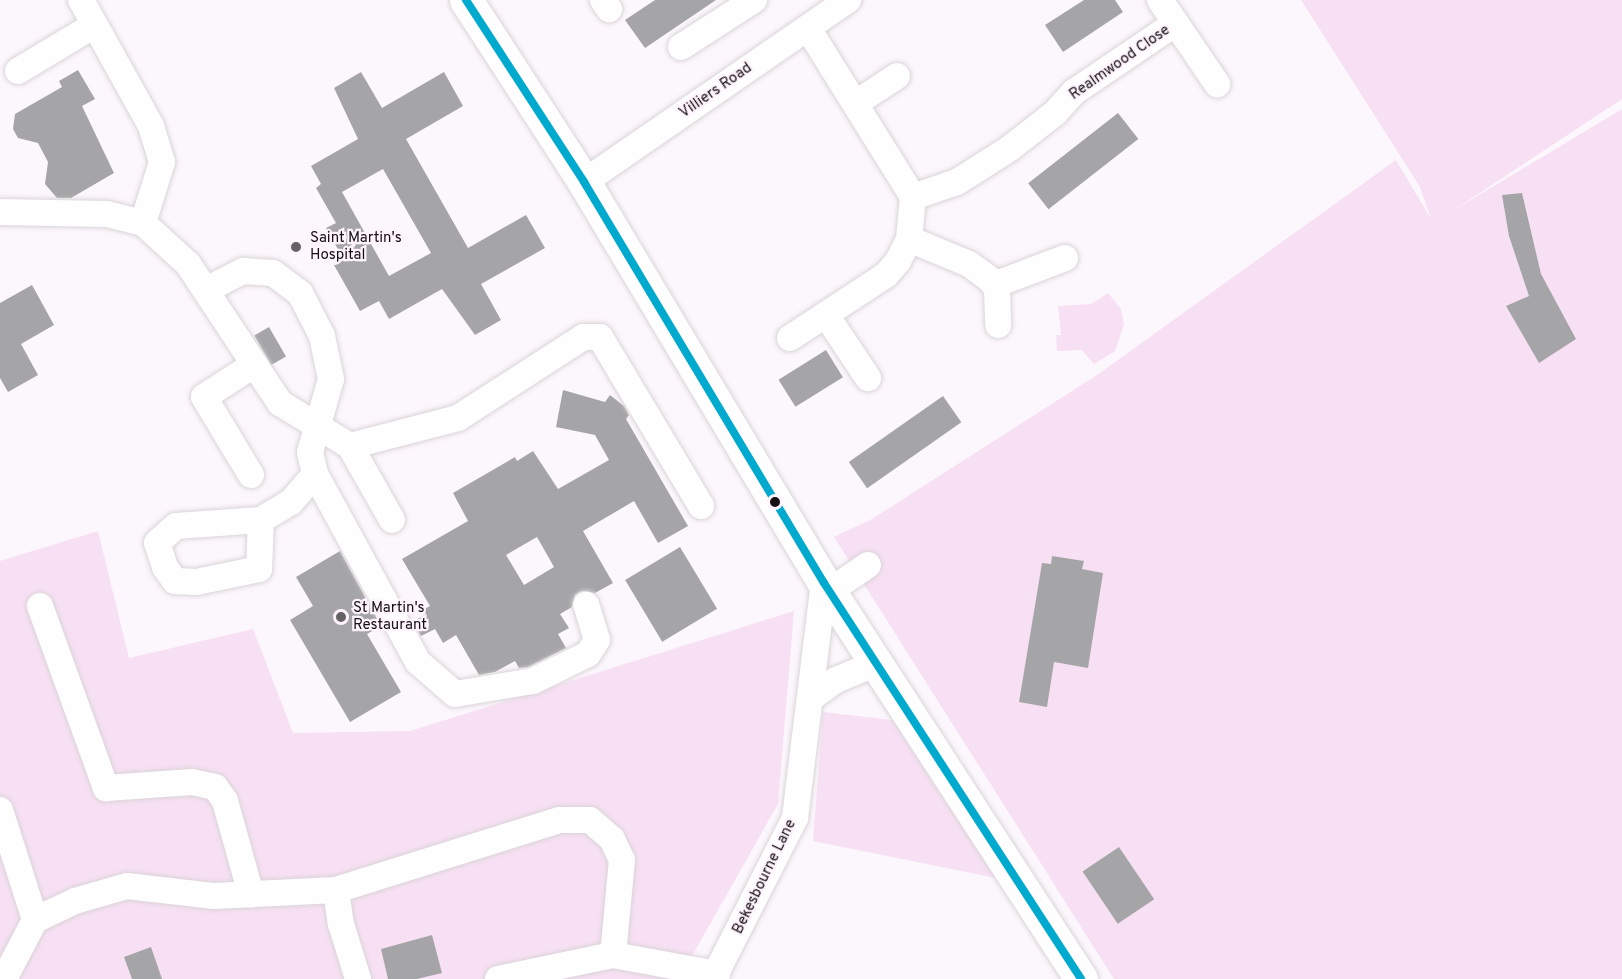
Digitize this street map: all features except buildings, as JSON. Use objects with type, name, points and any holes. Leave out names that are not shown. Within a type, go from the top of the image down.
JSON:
[{"type":"main road","points":[[466,0],[584,182],[875,664],[1081,979]]},
{"type":"street","points":[[81,0],[93,26],[151,126],[162,162],[142,223]]},
{"type":"street","points":[[681,47],[754,0]]},
{"type":"street","name":"Realmwood Close","points":[[1160,0],[1217,84]]},
{"type":"street","name":"Villiers Road","points":[[584,182],[808,28],[842,1]]},
{"type":"street","name":"Realmwood Close","points":[[913,197],[957,182],[1019,142],[1074,92],[1176,23]]},
{"type":"street","points":[[18,71],[93,26]]},
{"type":"street","points":[[790,338],[885,275],[898,261],[909,239],[913,197],[808,28]]},
{"type":"street","points":[[856,103],[897,76]]},
{"type":"street","points":[[0,212],[107,214],[142,223],[188,264],[252,366],[280,403],[315,427],[350,446],[392,520]]},
{"type":"street","points":[[909,239],[969,264],[994,285],[999,303],[998,325]]},
{"type":"street","points":[[994,285],[1065,258]]},
{"type":"street","points":[[206,290],[243,271],[273,273],[300,293],[322,336],[331,379],[315,427],[310,452],[315,474],[418,662],[455,694],[533,681],[588,654],[597,640],[586,605]]},
{"type":"street","points":[[826,315],[868,378]]},
{"type":"street","points":[[350,446],[458,418],[583,337],[600,338],[701,506]]},
{"type":"street","points":[[251,475],[204,397],[252,366]]},
{"type":"street","points":[[261,520],[291,502],[315,474]]},
{"type":"street","points":[[827,587],[868,565]]},
{"type":"street","name":"Bekesbourne Lane","points":[[715,976],[795,818],[827,587]]},
{"type":"street","points":[[40,606],[106,788],[192,782],[215,787],[225,801],[250,894]]},
{"type":"street","points":[[811,698],[836,680],[875,664]]},
{"type":"street","points":[[0,810],[35,920]]},
{"type":"street","points":[[4,979],[35,920],[75,901],[127,886],[214,896],[336,890],[560,820],[590,820],[612,839],[622,860],[613,955]]},
{"type":"street","points":[[336,890],[341,924],[358,979]]},
{"type":"street","points":[[498,979],[539,973],[613,955],[715,976]]},
{"type":"shaded area","points":[[1301,0],[1622,0],[1622,99],[1454,210],[1622,109],[1622,979],[1114,979],[834,537],[872,519],[1097,375],[1396,160],[1431,219],[1420,187]]},
{"type":"shaded area","points":[[1108,293],[1121,309],[1124,325],[1115,351],[1094,364],[1082,350],[1057,351],[1056,335],[1061,335],[1058,306],[1091,304]]},
{"type":"shaded area","points":[[98,531],[129,658],[253,629],[293,733],[410,731],[794,611],[778,804],[679,979],[0,979],[0,561]]},
{"type":"shaded area","points":[[823,712],[892,720],[996,878],[813,841]]},
{"type":"transit line","points":[[466,0],[584,182],[824,583],[1081,979]]},
{"type":"place","name":"Saint Martin's Hospital","points":[[296,247]]},
{"type":"place","name":"St Martin's Restaurant","points":[[341,617]]}]
